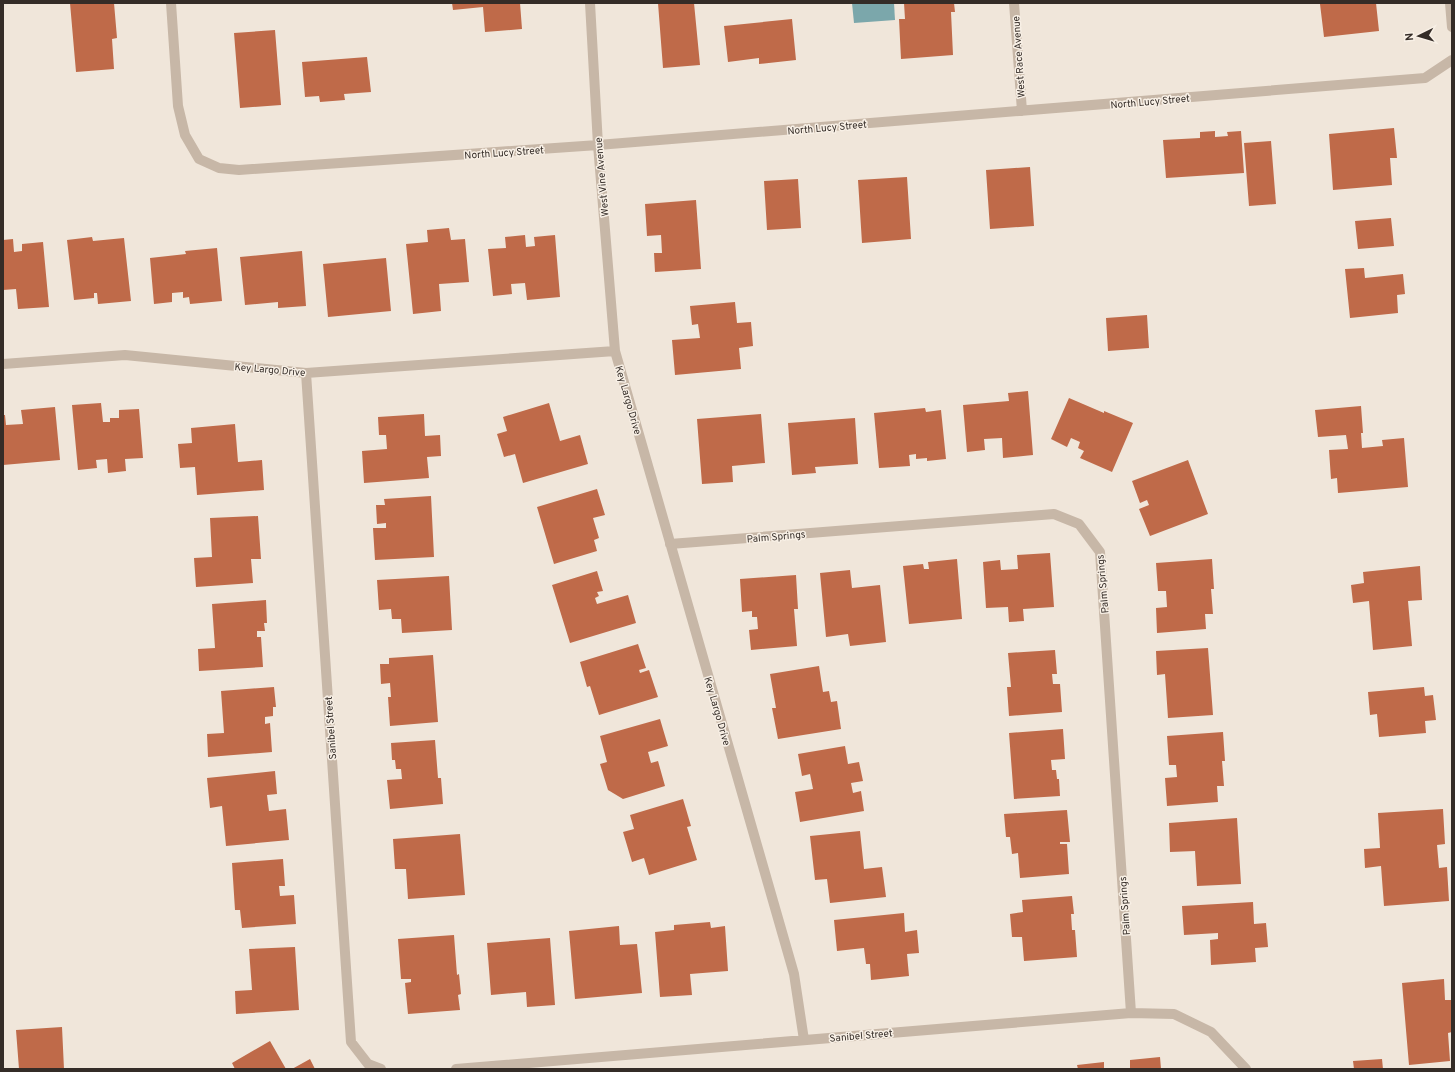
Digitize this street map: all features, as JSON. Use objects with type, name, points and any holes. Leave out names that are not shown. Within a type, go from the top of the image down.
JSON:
[{"type":"street","name":"North Lucy Street","points":[[171,3],[178,106],[185,135],[199,159],[219,168],[239,170],[598,145],[1425,78],[1452,60]]},
{"type":"street","name":"West Vine Avenue","points":[[590,3],[598,145],[615,351]]},
{"type":"street","name":"West Race Avenue","points":[[1014,3],[1022,111]]},
{"type":"street","points":[[1450,3],[1452,27]]},
{"type":"street","name":"Key Largo Drive","points":[[3,364],[125,355],[306,373],[615,351],[794,974],[804,1040]]},
{"type":"street","name":"Sanibel Street","points":[[306,373],[351,1042],[368,1064],[381,1069]]},
{"type":"street","name":"Palm Springs","points":[[670,544],[1054,514],[1079,524],[1100,552],[1131,1013]]},
{"type":"street","name":"Sanibel Street","points":[[456,1069],[1131,1013],[1174,1014],[1211,1032],[1246,1069]]},
{"type":"water","points":[[852,3],[894,3],[895,20],[854,23]]},
{"type":"building","points":[[70,3],[114,3],[117,38],[112,39],[114,69],[76,72]]},
{"type":"building","points":[[452,3],[520,3],[522,29],[485,32],[483,7],[453,10]]},
{"type":"building","points":[[658,3],[694,3],[700,65],[663,68]]},
{"type":"building","points":[[904,3],[954,3],[955,12],[951,12],[953,55],[901,59],[899,19],[905,19]]},
{"type":"building","points":[[1376,3],[1379,31],[1324,37],[1320,4]]},
{"type":"building","points":[[792,19],[796,60],[759,64],[759,58],[728,62],[724,26]]},
{"type":"building","points":[[275,30],[281,105],[240,108],[234,33]]},
{"type":"building","points":[[367,57],[371,92],[344,94],[345,100],[320,102],[319,96],[305,97],[302,62]]},
{"type":"building","points":[[1394,128],[1397,158],[1390,158],[1392,185],[1333,190],[1329,134]]},
{"type":"building","points":[[1215,131],[1215,137],[1228,136],[1227,132],[1241,131],[1244,173],[1166,178],[1163,140],[1200,138],[1200,132]]},
{"type":"building","points":[[1271,141],[1276,204],[1249,206],[1244,143]]},
{"type":"building","points":[[1030,167],[1034,226],[990,229],[986,170]]},
{"type":"building","points":[[907,177],[911,239],[862,243],[858,180]]},
{"type":"building","points":[[798,179],[801,228],[767,230],[764,181]]},
{"type":"building","points":[[696,200],[701,269],[655,272],[654,253],[662,253],[661,235],[647,236],[645,204]]},
{"type":"building","points":[[1391,218],[1394,246],[1358,249],[1355,221]]},
{"type":"building","points":[[449,228],[451,240],[465,239],[469,282],[439,284],[441,311],[413,314],[406,244],[428,242],[427,230]]},
{"type":"building","points":[[525,235],[526,247],[535,246],[534,237],[555,235],[560,297],[527,300],[525,283],[511,284],[512,294],[493,296],[488,249],[506,248],[505,237]]},
{"type":"building","points":[[92,237],[93,241],[124,238],[131,301],[98,304],[97,293],[94,293],[94,298],[74,300],[67,240]]},
{"type":"building","points":[[13,239],[14,252],[22,251],[22,244],[43,242],[49,307],[18,309],[16,289],[3,290],[3,240]]},
{"type":"building","points":[[217,248],[222,301],[190,304],[189,297],[183,298],[183,292],[172,293],[172,302],[154,304],[150,258],[186,254],[185,251]]},
{"type":"building","points":[[302,251],[306,306],[278,308],[278,302],[245,305],[240,257]]},
{"type":"building","points":[[386,258],[391,311],[328,317],[323,264]]},
{"type":"building","points":[[1364,268],[1365,278],[1403,274],[1405,294],[1397,295],[1398,313],[1350,318],[1345,269]]},
{"type":"building","points":[[735,302],[737,323],[751,322],[753,346],[739,348],[741,369],[675,375],[672,340],[700,338],[698,324],[692,325],[690,306]]},
{"type":"building","points":[[1147,315],[1149,348],[1108,351],[1106,318]]},
{"type":"building","points":[[1028,391],[1033,455],[1003,458],[1002,438],[984,439],[985,450],[967,452],[963,405],[1009,401],[1008,393]]},
{"type":"building","points":[[1069,398],[1104,413],[1104,411],[1133,423],[1112,472],[1080,458],[1084,451],[1078,448],[1080,442],[1071,438],[1067,447],[1051,439]]},
{"type":"building","points":[[101,403],[103,422],[110,422],[110,418],[119,418],[119,410],[139,409],[143,458],[125,459],[126,471],[108,473],[107,459],[96,460],[97,468],[78,470],[72,405]]},
{"type":"building","points":[[549,403],[560,441],[580,435],[588,464],[523,483],[515,454],[504,457],[497,434],[507,431],[503,417]]},
{"type":"building","points":[[1361,406],[1363,433],[1361,433],[1362,448],[1383,446],[1382,440],[1404,438],[1408,487],[1338,493],[1337,478],[1331,479],[1329,450],[1348,449],[1346,435],[1318,437],[1315,410]]},
{"type":"building","points":[[55,407],[60,460],[3,465],[3,415],[5,415],[6,425],[23,424],[21,410]]},
{"type":"building","points":[[925,408],[926,412],[941,410],[946,459],[927,461],[927,458],[916,459],[916,454],[909,455],[910,466],[879,468],[874,413]]},
{"type":"building","points":[[424,414],[425,436],[440,435],[441,456],[427,457],[429,478],[364,483],[362,451],[387,449],[386,435],[379,435],[378,417]]},
{"type":"building","points":[[761,414],[765,463],[732,466],[733,482],[702,484],[697,419]]},
{"type":"building","points":[[855,418],[858,464],[815,467],[816,473],[792,475],[788,423]]},
{"type":"building","points":[[235,424],[238,462],[262,460],[264,490],[197,495],[195,467],[180,468],[178,444],[192,443],[191,428]]},
{"type":"building","points":[[1188,460],[1208,514],[1150,536],[1139,509],[1149,505],[1147,500],[1140,503],[1132,481]]},
{"type":"building","points":[[597,489],[605,515],[593,518],[599,538],[594,540],[597,551],[554,564],[537,507]]},
{"type":"building","points":[[431,496],[434,557],[375,560],[373,528],[386,528],[386,523],[377,524],[376,505],[385,505],[384,499]]},
{"type":"building","points":[[258,516],[261,559],[251,559],[253,583],[196,587],[194,558],[212,557],[210,518]]},
{"type":"building","points":[[1050,553],[1054,607],[1023,609],[1024,621],[1009,622],[1008,607],[986,608],[983,562],[1000,560],[1001,570],[1018,569],[1017,555]]},
{"type":"building","points":[[957,559],[962,619],[909,624],[903,566],[923,564],[924,569],[929,569],[928,562]]},
{"type":"building","points":[[1212,559],[1214,589],[1211,589],[1213,614],[1205,614],[1206,629],[1157,633],[1156,608],[1167,607],[1166,591],[1158,591],[1156,563]]},
{"type":"building","points":[[1420,566],[1422,600],[1408,601],[1412,646],[1373,650],[1369,601],[1353,603],[1351,585],[1364,583],[1363,572]]},
{"type":"building","points":[[850,570],[852,588],[880,585],[886,642],[850,646],[848,634],[826,637],[820,573]]},
{"type":"building","points":[[597,571],[603,591],[597,592],[599,596],[595,598],[597,604],[628,595],[636,623],[570,643],[552,585]]},
{"type":"building","points":[[796,575],[798,609],[794,609],[797,646],[751,650],[749,630],[758,629],[757,617],[752,617],[752,611],[742,612],[740,579]]},
{"type":"building","points":[[449,576],[452,630],[402,633],[401,619],[392,619],[391,609],[379,610],[377,580]]},
{"type":"building","points":[[266,600],[267,623],[264,623],[265,631],[257,631],[257,637],[261,637],[263,667],[199,671],[198,649],[215,648],[212,604]]},
{"type":"building","points":[[638,644],[646,668],[639,670],[640,673],[649,670],[658,697],[599,715],[590,686],[587,687],[580,662]]},
{"type":"building","points":[[1208,648],[1213,715],[1168,718],[1165,674],[1157,675],[1156,651]]},
{"type":"building","points":[[1055,650],[1057,674],[1052,674],[1053,684],[1060,684],[1062,712],[1009,716],[1007,687],[1011,687],[1008,653]]},
{"type":"building","points":[[433,655],[438,722],[390,726],[388,697],[391,697],[390,683],[381,684],[380,664],[389,664],[389,658]]},
{"type":"building","points":[[819,666],[823,692],[829,691],[831,702],[837,701],[841,729],[778,739],[772,708],[776,708],[770,674]]},
{"type":"building","points":[[274,687],[276,707],[273,707],[273,716],[265,717],[265,724],[270,723],[272,752],[208,757],[207,734],[224,733],[221,691]]},
{"type":"building","points":[[1424,687],[1425,696],[1433,695],[1436,720],[1425,721],[1426,733],[1379,737],[1377,714],[1370,715],[1368,692]]},
{"type":"building","points":[[660,719],[668,746],[648,752],[651,763],[658,761],[665,786],[623,799],[608,790],[600,764],[607,762],[600,736]]},
{"type":"building","points":[[1063,729],[1065,759],[1051,760],[1052,770],[1056,770],[1057,779],[1059,779],[1060,796],[1014,799],[1009,733]]},
{"type":"building","points":[[1223,732],[1225,761],[1222,761],[1224,786],[1217,786],[1218,802],[1167,806],[1165,778],[1177,777],[1176,765],[1169,765],[1167,736]]},
{"type":"building","points":[[435,740],[438,778],[441,778],[443,804],[390,809],[387,780],[402,779],[401,769],[396,769],[395,760],[392,760],[391,743]]},
{"type":"building","points":[[845,746],[848,764],[859,762],[863,781],[851,783],[853,793],[861,791],[864,811],[800,822],[795,792],[813,789],[810,774],[802,776],[798,754]]},
{"type":"building","points":[[275,771],[277,794],[267,795],[269,811],[286,809],[289,840],[226,846],[222,806],[210,808],[207,778]]},
{"type":"building","points":[[683,799],[691,826],[687,827],[697,860],[649,875],[644,858],[632,862],[623,832],[634,829],[630,815]]},
{"type":"building","points":[[1443,809],[1445,844],[1437,845],[1439,868],[1447,867],[1449,901],[1384,906],[1381,866],[1365,868],[1364,849],[1380,848],[1378,813]]},
{"type":"building","points":[[1067,810],[1070,842],[1060,842],[1060,844],[1067,844],[1069,874],[1020,878],[1018,853],[1012,854],[1010,837],[1006,837],[1004,814]]},
{"type":"building","points":[[1237,818],[1241,884],[1197,886],[1195,851],[1170,852],[1169,823]]},
{"type":"building","points":[[860,831],[864,869],[882,867],[886,897],[830,903],[827,879],[815,880],[810,836]]},
{"type":"building","points":[[460,834],[465,895],[408,899],[406,869],[395,869],[393,839]]},
{"type":"building","points":[[283,859],[285,886],[279,886],[280,896],[294,895],[296,924],[242,928],[240,910],[235,910],[232,863]]},
{"type":"building","points":[[1072,896],[1074,914],[1071,914],[1072,930],[1075,930],[1077,957],[1024,961],[1022,937],[1012,937],[1010,914],[1023,912],[1022,900]]},
{"type":"building","points":[[1253,902],[1254,924],[1266,923],[1268,947],[1255,948],[1256,962],[1211,965],[1210,940],[1218,939],[1218,933],[1184,935],[1182,906]]},
{"type":"building","points":[[904,913],[905,932],[917,930],[919,953],[907,954],[909,976],[871,980],[870,964],[866,964],[864,948],[837,951],[834,920]]},
{"type":"building","points":[[710,922],[711,928],[725,926],[728,971],[690,974],[692,995],[660,997],[655,932],[674,930],[674,925]]},
{"type":"building","points":[[619,926],[620,945],[637,944],[642,993],[575,999],[569,931]]},
{"type":"building","points":[[454,935],[457,975],[459,974],[461,994],[458,995],[460,1010],[408,1014],[405,983],[411,982],[411,979],[401,979],[398,939]]},
{"type":"building","points":[[550,938],[555,1005],[527,1007],[526,992],[491,995],[487,943]]},
{"type":"building","points":[[295,947],[299,1010],[236,1014],[235,991],[252,990],[249,949]]},
{"type":"building","points":[[1444,979],[1445,1000],[1451,1000],[1452,1012],[1452,1032],[1448,1033],[1450,1061],[1409,1065],[1402,983]]},
{"type":"building","points":[[62,1027],[64,1069],[19,1069],[16,1030]]},
{"type":"building","points":[[270,1041],[286,1069],[235,1069],[232,1063]]},
{"type":"building","points":[[1160,1057],[1161,1069],[1130,1069],[1130,1060]]},
{"type":"building","points":[[310,1059],[315,1069],[292,1069]]},
{"type":"building","points":[[1382,1059],[1383,1069],[1354,1069],[1353,1061]]},
{"type":"building","points":[[1104,1062],[1104,1069],[1078,1069],[1077,1065]]}]
